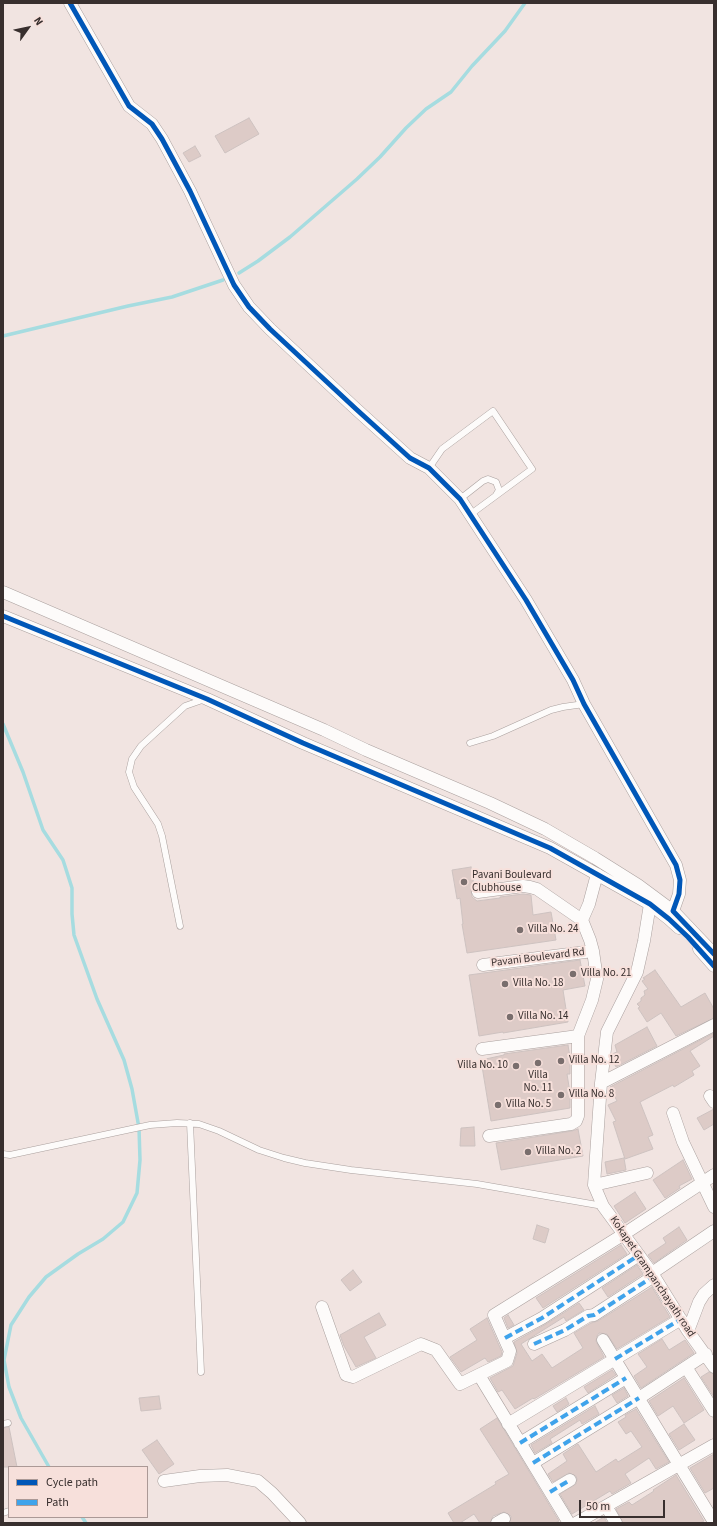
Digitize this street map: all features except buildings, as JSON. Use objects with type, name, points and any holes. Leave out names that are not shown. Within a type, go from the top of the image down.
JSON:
[{"type":"street","points":[[70,3],[129,106],[152,124],[162,139],[190,191],[234,285],[249,307],[270,329],[410,458],[429,468],[460,498],[471,514],[526,600],[573,680],[584,704],[676,865],[680,880],[679,894],[673,911]]},
{"type":"street","points":[[3,592],[317,727],[546,829],[638,885],[673,911],[714,954]]},
{"type":"street","points":[[40,631],[48,612]]},
{"type":"street","points":[[3,616],[206,698],[303,743],[550,848],[650,904],[674,923],[714,966]]},
{"type":"street","points":[[478,892],[523,886],[530,887],[537,889],[582,920],[589,904],[597,874]]},
{"type":"street","name":"Kokapet Grampanchayath road","points":[[650,904],[637,972],[607,1032],[601,1083],[594,1185],[602,1206],[653,1274],[688,1330],[714,1367]]},
{"type":"street","name":"Pavani Boulevard Rd","points":[[489,1136],[571,1124],[576,1121],[578,1116],[578,1036],[596,989],[597,980],[593,950],[582,920]]},
{"type":"street","name":"Pavani Boulevard Rd","points":[[483,964],[593,950]]},
{"type":"street","points":[[601,1083],[714,1025]]},
{"type":"street","points":[[482,1049],[578,1036]]},
{"type":"street","points":[[673,1113],[683,1142],[701,1183],[714,1207]]},
{"type":"street","points":[[594,1185],[647,1173]]},
{"type":"street","points":[[322,1307],[346,1375],[353,1377],[421,1344],[436,1350],[460,1384],[506,1361],[510,1351],[494,1315],[624,1234],[714,1174]]},
{"type":"street","points":[[534,1344],[565,1330],[588,1316],[594,1315],[714,1231]]},
{"type":"street","points":[[505,1338],[542,1318],[639,1255]]},
{"type":"street","points":[[688,1330],[699,1302],[704,1294],[714,1285]]},
{"type":"street","points":[[508,1424],[681,1319]]},
{"type":"street","points":[[603,1340],[712,1522]]},
{"type":"street","points":[[532,1463],[706,1354]]},
{"type":"street","points":[[686,1367],[712,1404]]},
{"type":"street","points":[[479,1375],[569,1523]]},
{"type":"street","points":[[520,1443],[626,1378]]},
{"type":"street","points":[[576,1523],[714,1445]]},
{"type":"street","points":[[164,1481],[200,1476],[227,1475],[258,1481],[272,1493],[300,1523]]},
{"type":"street","points":[[550,1492],[570,1480]]},
{"type":"street","points":[[606,1506],[616,1523]]},
{"type":"lane","points":[[429,468],[442,449],[493,411],[532,469],[471,514]]},
{"type":"lane","points":[[460,498],[488,479],[496,482],[499,490],[496,495]]},
{"type":"lane","points":[[180,926],[162,836],[158,824],[134,787],[129,772],[132,759],[141,746],[185,706],[206,698]]},
{"type":"lane","points":[[470,743],[493,736],[551,710],[584,704]]},
{"type":"lane","points":[[3,1154],[10,1155],[150,1125],[190,1123],[199,1124],[219,1131],[259,1150],[305,1163],[351,1170],[477,1184],[602,1206]]},
{"type":"lane","points":[[190,1123],[201,1372]]},
{"type":"waterway","points":[[239,273],[290,237],[357,179],[426,109],[451,92],[472,66],[505,31],[525,3]]},
{"type":"waterway","points":[[3,336],[172,297],[223,280]]},
{"type":"waterway","points":[[3,724],[23,772],[43,830],[63,860],[72,888],[74,935],[97,999],[124,1060],[132,1089],[139,1128],[140,1160],[137,1193],[123,1222],[103,1239],[78,1254],[46,1277],[29,1297],[11,1325],[4,1360],[9,1387],[21,1418],[48,1466]]},
{"type":"waterway","points":[[83,1518],[86,1523]]},
{"type":"marked path","points":[[505,1338],[542,1318],[639,1255]]},
{"type":"marked path","points":[[534,1344],[565,1330],[588,1316],[594,1315],[654,1276]]},
{"type":"marked path","points":[[615,1359],[681,1319]]},
{"type":"marked path","points":[[520,1443],[626,1378]]},
{"type":"marked path","points":[[533,1463],[639,1398]]},
{"type":"marked path","points":[[550,1492],[570,1480]]},
{"type":"cycle path","points":[[70,3],[129,106],[152,124],[162,139],[190,191],[234,285],[249,307],[270,329],[356,409],[410,458],[429,468],[460,499],[526,600],[573,680],[584,704],[676,865],[680,880],[679,894],[673,911],[714,954]]},
{"type":"cycle path","points":[[3,616],[207,699],[303,743],[550,848],[650,904],[688,937],[714,966]]},
{"type":"place","name":"Pavani Boulevard Clubhouse","points":[[464,882]]},
{"type":"place","name":"Villa No. 24","points":[[520,930]]},
{"type":"place","name":"Villa No. 21","points":[[573,974]]},
{"type":"place","name":"Villa No. 18","points":[[505,984]]},
{"type":"place","name":"Villa No. 14","points":[[510,1017]]},
{"type":"place","name":"Villa No. 12","points":[[561,1061]]},
{"type":"place","name":"Villa No. 11","points":[[538,1063]]},
{"type":"place","name":"Villa No. 10","points":[[516,1066]]},
{"type":"place","name":"Villa No. 8","points":[[561,1095]]},
{"type":"place","name":"Villa No. 5","points":[[498,1105]]},
{"type":"place","name":"Villa No. 2","points":[[528,1152]]}]
